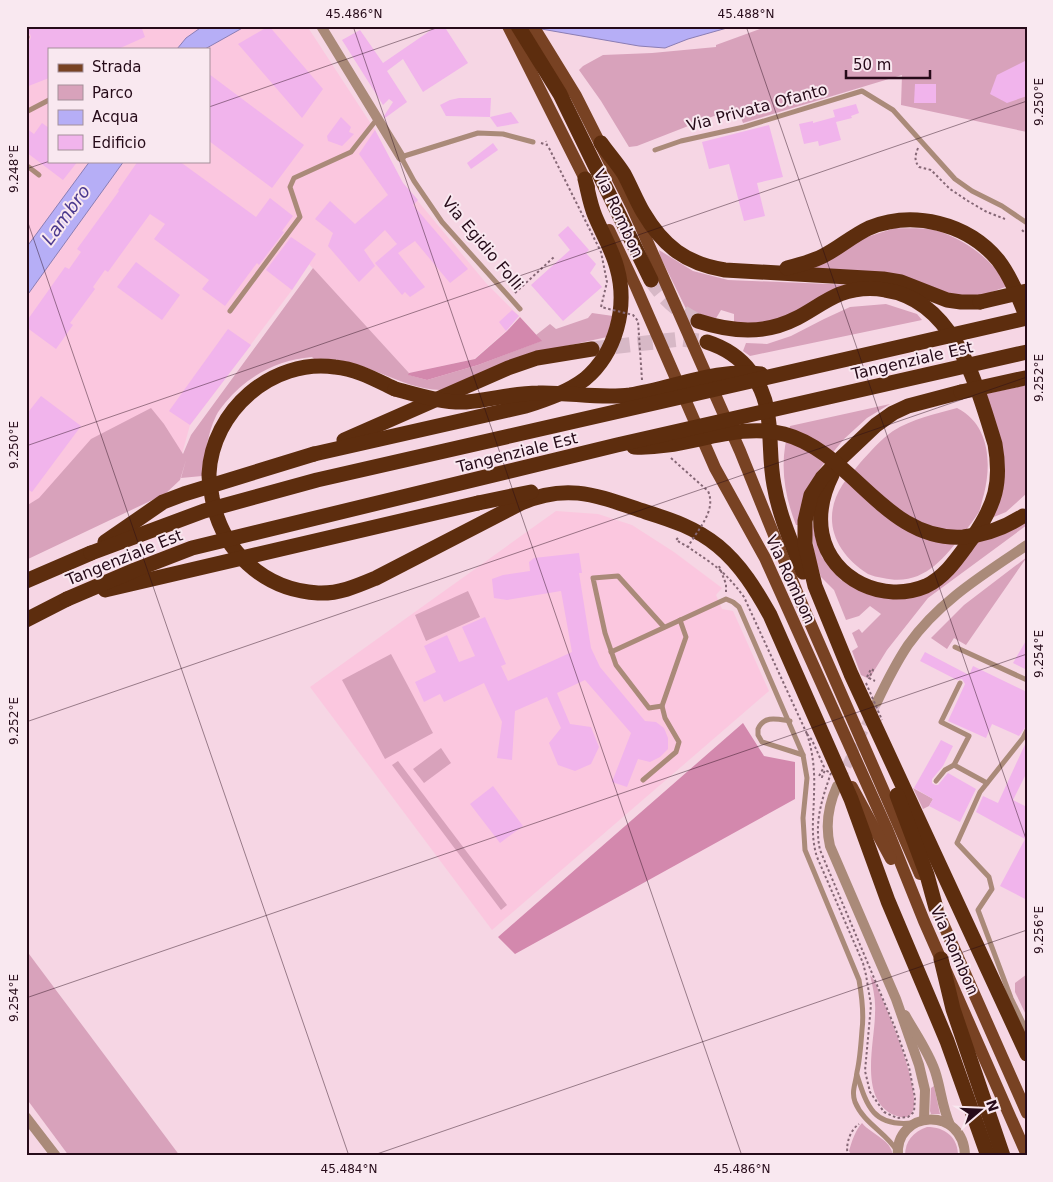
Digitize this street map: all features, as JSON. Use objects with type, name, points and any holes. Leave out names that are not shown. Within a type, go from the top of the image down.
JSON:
[{"type":"highway","points":[[518,26],[560,94],[651,280]]},
{"type":"highway","points":[[601,143],[623,174],[644,213],[658,234],[678,254],[688,260],[713,268],[883,279],[901,282],[947,300],[961,302],[980,302],[1027,291]]},
{"type":"highway","points":[[91,553],[164,502],[314,454],[526,406],[547,399],[584,380],[597,367],[607,352],[616,332],[622,295],[617,268],[611,250],[594,215],[585,179]]},
{"type":"highway","points":[[763,271],[784,269],[812,261],[834,250],[859,233],[884,223],[913,220],[934,222],[966,234],[988,250],[1005,271],[1027,318]]},
{"type":"highway","points":[[698,321],[732,330],[764,330],[797,318],[840,294],[866,289],[903,294],[916,300],[936,315],[951,333],[960,350],[995,444],[998,460],[997,488],[987,517],[957,559],[942,574],[927,585],[903,592],[873,589],[852,579],[836,564],[830,555],[822,534],[820,512],[822,502],[825,490],[839,460]]},
{"type":"highway","name":"Tangenziale Est","points":[[26,581],[91,553],[204,511],[317,480],[1027,318]]},
{"type":"highway","points":[[707,342],[726,350],[744,362],[761,390],[769,424],[771,473],[781,513],[810,591],[827,630],[877,723],[1027,1054]]},
{"type":"highway","points":[[314,454],[508,368],[537,358],[592,349]]},
{"type":"highway","name":"Tangenziale Est","points":[[26,620],[67,599],[192,548],[617,445],[1027,352]]},
{"type":"highway","points":[[772,376],[736,372],[647,392],[616,396],[539,393],[466,402],[439,400],[395,389],[355,371],[334,366],[310,367],[288,372],[251,391],[237,404],[225,421],[213,450],[209,475],[214,512],[222,531],[249,566],[286,587],[318,592],[338,592],[354,587],[512,507],[530,499],[552,494],[577,493],[596,495],[691,527],[720,547],[743,572],[770,615],[829,748],[851,799],[888,901],[947,1041],[988,1156]]},
{"type":"highway","points":[[851,674],[815,586],[807,560],[804,535],[807,508],[811,495],[822,478],[839,460],[876,425],[893,413],[908,406],[1027,377]]},
{"type":"highway","points":[[617,445],[654,448],[749,430],[773,432],[794,437],[819,450],[832,459],[890,513],[916,528],[928,532],[950,537],[982,534],[1004,527],[1025,514]]},
{"type":"highway","points":[[67,599],[478,503],[553,488],[579,486],[606,491],[651,507],[670,519]]},
{"type":"highway","points":[[877,723],[906,820],[926,874],[936,908]]},
{"type":"highway","points":[[941,958],[953,1009],[1003,1156]]},
{"type":"main road","name":"Via Rombon","points":[[508,26],[585,179],[636,287],[715,468],[765,558],[887,830],[924,921],[1027,1155]]},
{"type":"main road","name":"Via Rombon","points":[[534,27],[576,96],[601,143],[674,300],[719,403],[801,602],[911,856],[1027,1113]]},
{"type":"main road","points":[[829,748],[860,800],[924,921]]},
{"type":"street","name":"Via Egidio Folli","points":[[321,26],[402,157]]},
{"type":"street","points":[[877,702],[887,679],[908,645],[934,614],[961,591],[1027,545]]},
{"type":"street","points":[[837,786],[829,806],[827,819],[827,831],[831,850],[896,999],[919,1065],[925,1086],[926,1101],[920,1121]]},
{"type":"street","points":[[896,999],[930,1060],[938,1082],[945,1113],[950,1124],[960,1135],[965,1156]]},
{"type":"street","points":[[26,1116],[56,1156]]},
{"type":"street","points":[[898,1154],[903,1135],[920,1121],[936,1119],[950,1124]]},
{"type":"lane","name":"Via Privata Ofanto","points":[[655,150],[681,140],[744,127],[862,91],[893,110],[955,179],[1027,223]]},
{"type":"lane","points":[[26,112],[48,101]]},
{"type":"lane","points":[[230,311],[300,218],[290,188],[294,178],[350,152],[378,118]]},
{"type":"lane","points":[[402,157],[478,133],[503,134],[534,142]]},
{"type":"lane","name":"Via Egidio Folli","points":[[402,157],[414,181],[442,222],[520,309]]},
{"type":"lane","points":[[26,165],[39,174]]},
{"type":"lane","points":[[662,706],[649,708],[616,665],[605,633],[593,578],[618,576],[664,627]]},
{"type":"lane","points":[[611,652],[726,599],[733,602],[739,608],[803,754],[807,778],[803,818],[805,850],[855,968],[862,994],[863,1029],[857,1075],[853,1089],[857,1105],[870,1125],[888,1138],[898,1154]]},
{"type":"lane","points":[[643,780],[676,752],[679,742],[665,718],[662,706],[686,637],[680,620]]},
{"type":"lane","points":[[955,647],[1027,680]]},
{"type":"lane","points":[[936,781],[945,770],[954,765],[969,736],[941,722],[960,683]]},
{"type":"lane","points":[[790,721],[772,718],[765,720],[759,726],[758,738],[765,744],[803,754]]},
{"type":"lane","points":[[954,765],[987,783],[1023,738],[1027,730]]},
{"type":"lane","name":"Via Rombon","points":[[987,783],[980,792],[957,843],[989,877],[992,889],[978,910],[1011,998],[1027,1031]]},
{"type":"lane","points":[[857,1075],[869,1105],[879,1117],[891,1123],[920,1121]]},
{"type":"path","points":[[548,146],[604,263],[607,282],[602,308],[633,316],[638,321],[643,387]]},
{"type":"path","points":[[510,298],[554,257]]},
{"type":"path","points":[[666,454],[708,491],[711,498],[711,506],[688,546],[717,566],[731,579],[744,597],[807,734]]},
{"type":"path","points":[[717,562],[726,584],[726,599]]},
{"type":"path","points":[[866,678],[871,669],[873,670],[869,678],[876,681]]},
{"type":"path","points":[[866,683],[877,723]]},
{"type":"path","points":[[824,767],[820,776],[822,777],[825,770],[831,773]]},
{"type":"path","points":[[863,963],[871,1005],[864,1066],[867,1082],[872,1096],[884,1112],[892,1117],[904,1118],[914,1112],[916,1098],[914,1088],[896,1030],[872,971]]},
{"type":"path","points":[[848,1156],[846,1146],[853,1128],[860,1122]]},
{"type":"shaded area","points":[[26,26],[203,26],[186,38],[178,48],[48,48],[48,162],[89,162],[26,248]]},
{"type":"shaded area","points":[[246,26],[307,26],[375,130],[402,182],[486,283],[519,316],[506,331],[474,359],[409,373],[309,264],[292,290],[190,425],[182,454],[164,424],[26,506],[26,297],[123,162],[210,162],[210,48],[207,48]]},
{"type":"shaded area","points":[[520,317],[542,341],[478,365],[427,380],[408,375],[409,373],[475,359]]},
{"type":"shaded area","points":[[556,511],[598,514],[632,525],[674,552],[722,588],[716,595],[722,609],[733,611],[769,691],[492,930],[310,687]]},
{"type":"shaded area","points":[[743,723],[764,756],[795,762],[795,799],[515,954],[498,937]]},
{"type":"green space","points":[[768,26],[1027,26],[1027,132],[901,105],[902,75],[743,123],[737,107],[637,146],[629,147],[601,101],[579,70],[603,55],[716,47],[716,45]]},
{"type":"green space","points":[[895,228],[933,230],[959,240],[987,260],[1008,286],[983,295],[952,298],[807,269],[864,238]]},
{"type":"green space","points":[[659,250],[693,271],[728,280],[853,285],[772,324],[734,324],[734,314],[721,310],[715,320],[698,313],[693,323],[660,256]]},
{"type":"green space","points":[[313,268],[409,375],[427,380],[478,365],[541,341],[536,335],[550,324],[556,329],[588,318],[592,313],[613,316],[607,337],[557,348],[441,390],[408,384],[348,362],[332,359],[314,359],[312,357],[275,366],[253,377],[243,385],[219,411],[208,438],[202,476],[181,478],[186,460],[180,480],[165,494],[26,560],[26,506],[39,498],[91,439],[151,408],[164,424],[183,454],[191,435]]},
{"type":"green space","points":[[886,304],[917,314],[922,320],[750,356],[743,351],[746,343],[767,344],[791,336],[850,307]]},
{"type":"green space","points":[[1027,385],[1027,493],[1006,512],[989,519],[997,502],[985,394]]},
{"type":"green space","points":[[890,404],[867,418],[844,439],[821,467],[806,490],[798,525],[796,525],[785,488],[784,476],[784,451],[790,426]]},
{"type":"green space","points":[[957,408],[968,415],[976,424],[986,445],[988,469],[979,512],[947,554],[929,570],[909,579],[896,580],[868,574],[847,556],[834,534],[832,522],[836,497],[843,484],[871,450],[893,431],[916,420]]},
{"type":"green space","points":[[1027,514],[1027,525],[928,598],[887,650],[869,679],[861,675],[852,651],[858,647],[852,633],[859,629],[862,633],[881,614],[870,606],[859,616],[846,620],[834,590],[821,577],[815,558],[812,535],[813,521],[815,536],[822,557],[841,580],[866,594],[920,593],[973,542]]},
{"type":"green space","points":[[1027,557],[966,645],[954,638],[947,649],[931,638],[964,605]]},
{"type":"green space","points":[[468,591],[480,617],[426,641],[415,615]]},
{"type":"green space","points":[[391,654],[433,733],[385,759],[342,680]]},
{"type":"green space","points":[[441,748],[451,763],[424,783],[413,769]]},
{"type":"green space","points":[[398,761],[507,905],[501,910],[392,765]]},
{"type":"green space","points":[[913,788],[933,799],[929,806],[923,809]]},
{"type":"green space","points":[[26,950],[180,1156],[69,1156],[26,1098]]},
{"type":"green space","points":[[1027,974],[1027,1017],[1015,992],[1015,983]]},
{"type":"green space","points":[[870,975],[887,1009],[906,1061],[914,1105],[909,1116],[894,1115],[883,1107],[876,1096],[872,1083],[871,1069],[875,1008]]},
{"type":"green space","points":[[934,1086],[940,1114],[931,1114],[930,1111],[931,1088]]},
{"type":"green space","points":[[862,1123],[889,1145],[893,1156],[852,1156],[849,1151],[850,1147]]},
{"type":"green space","points":[[927,1127],[934,1127],[949,1134],[956,1143],[958,1156],[905,1156],[906,1146],[914,1134]]},
{"type":"water","points":[[203,26],[246,26],[207,48],[178,48],[186,38]]},
{"type":"water","points":[[524,26],[734,26],[688,39],[665,48],[639,46]]},
{"type":"water","name":"Lambro","points":[[89,162],[123,162],[26,297],[26,248]]},
{"type":"building","points":[[26,26],[141,26],[145,37],[120,48],[48,48],[48,78],[26,87],[26,41],[30,40],[31,37],[30,34],[26,33]]},
{"type":"building","points":[[269,26],[323,89],[302,118],[238,44]]},
{"type":"building","points":[[437,26],[444,26],[468,63],[423,92],[403,59],[387,71],[407,102],[385,118],[384,116],[393,102],[389,99],[383,105],[342,40],[360,30],[383,63]]},
{"type":"building","points":[[1027,60],[1027,96],[1007,103],[990,94],[997,75]]},
{"type":"building","points":[[210,75],[304,145],[272,188],[210,142]]},
{"type":"building","points":[[915,84],[936,84],[936,103],[914,103]]},
{"type":"building","points":[[459,98],[491,98],[490,117],[446,116],[440,105]]},
{"type":"building","points":[[856,104],[859,113],[851,116],[852,118],[836,122],[841,140],[819,146],[818,141],[804,144],[799,124],[813,121],[813,123],[835,117],[833,110]]},
{"type":"building","points":[[511,112],[519,123],[497,127],[490,117]]},
{"type":"building","points":[[341,117],[351,127],[349,132],[354,134],[342,146],[328,141],[327,136]]},
{"type":"building","points":[[42,123],[48,127],[48,162],[77,162],[63,180],[26,152],[26,128],[34,134]]},
{"type":"building","points":[[769,125],[783,177],[757,183],[765,216],[744,221],[729,164],[709,169],[702,142]]},
{"type":"building","points":[[375,130],[403,183],[418,200],[413,205],[468,269],[450,283],[415,241],[398,253],[425,287],[410,297],[405,292],[402,295],[375,263],[397,244],[385,230],[364,250],[375,266],[359,282],[328,246],[333,233],[315,219],[330,201],[355,224],[388,195],[359,154]]},
{"type":"building","points":[[493,143],[498,150],[471,169],[467,163]]},
{"type":"building","points":[[137,162],[180,162],[256,217],[270,198],[293,216],[282,231],[284,232],[259,265],[257,263],[225,306],[202,289],[209,280],[154,239],[165,224],[150,214],[108,272],[105,270],[93,287],[95,289],[70,323],[73,325],[56,349],[26,327],[26,322],[65,267],[69,269],[81,252],[77,249]]},
{"type":"building","points":[[568,226],[589,250],[586,253],[596,264],[590,273],[602,287],[563,321],[531,285],[570,250],[558,235]]},
{"type":"building","points":[[291,237],[316,254],[292,290],[266,270]]},
{"type":"building","points":[[136,262],[180,295],[162,320],[117,287]]},
{"type":"building","points":[[512,310],[519,316],[506,331],[499,322]]},
{"type":"building","points":[[228,329],[251,345],[190,425],[169,411]]},
{"type":"building","points":[[41,396],[81,426],[32,492],[26,488],[26,415]]},
{"type":"building","points":[[579,553],[582,573],[579,573],[591,648],[600,667],[645,721],[656,722],[664,728],[668,738],[668,749],[660,757],[650,762],[638,759],[627,787],[612,782],[631,733],[585,680],[557,693],[570,724],[591,727],[599,747],[591,764],[575,771],[558,765],[549,743],[561,728],[547,697],[515,711],[512,760],[497,758],[502,722],[484,683],[444,702],[440,694],[424,702],[415,682],[436,672],[424,646],[447,635],[459,662],[475,656],[462,627],[485,617],[506,664],[501,666],[508,681],[572,652],[561,591],[507,600],[494,598],[492,579],[503,575],[530,571],[529,562],[534,558]]},
{"type":"building","points":[[1027,639],[1027,670],[1013,663]]},
{"type":"building","points":[[925,652],[969,675],[973,666],[1027,692],[1027,725],[1019,736],[992,724],[986,738],[948,721],[965,684],[962,679],[957,680],[920,661]]},
{"type":"building","points":[[941,740],[953,746],[943,766],[932,779],[932,783],[938,785],[948,773],[976,789],[960,822],[929,806],[933,799],[914,788]]},
{"type":"building","points":[[1027,740],[1027,772],[1013,800],[1027,807],[1027,900],[1000,886],[1025,839],[976,812],[983,796],[998,803]]},
{"type":"building","points":[[493,786],[523,826],[500,843],[470,804]]},
{"type":"tunnel","points":[[651,280],[672,304],[698,321]]},
{"type":"tunnel","points":[[592,349],[681,339],[707,342]]},
{"type":"tunnel","points":[[840,780],[877,702]]}]
